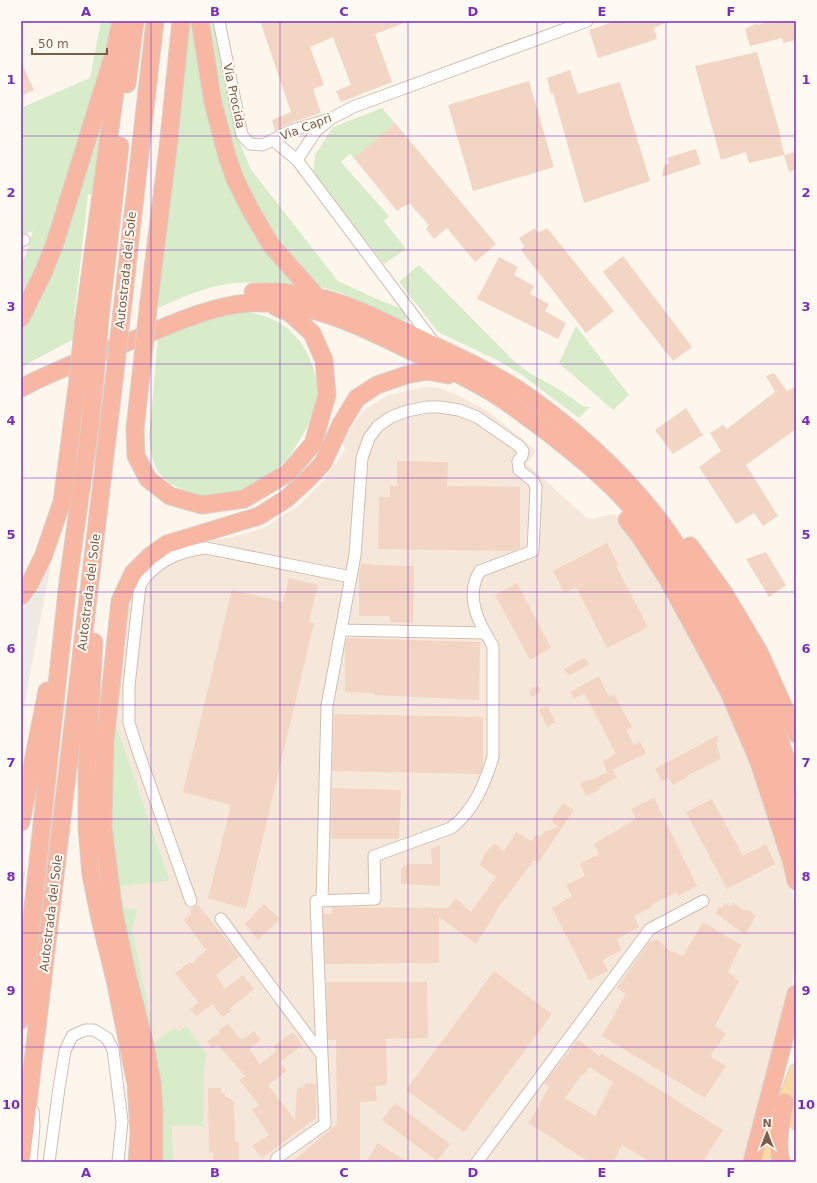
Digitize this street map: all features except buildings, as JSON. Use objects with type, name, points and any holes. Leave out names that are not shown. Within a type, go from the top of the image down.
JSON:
[{"type":"highway","points":[[21,318],[44,271],[56,240],[115,50],[121,21]]},
{"type":"highway","points":[[21,596],[29,585],[43,557],[62,502],[87,378],[117,77],[131,21]]},
{"type":"highway","name":"Autostrada del Sole","points":[[92,319],[106,264],[135,21]]},
{"type":"highway","name":"Autostrada del Sole","points":[[21,1162],[115,372],[155,21]]},
{"type":"highway","points":[[181,21],[168,148],[135,429],[136,456],[148,479],[170,496],[202,505],[244,499],[288,473],[313,444],[327,395],[324,360],[312,333],[290,313],[269,304]]},
{"type":"highway","points":[[200,21],[213,103],[227,156],[236,179],[250,208],[271,245],[318,298]]},
{"type":"highway","points":[[21,376],[59,357],[190,305],[228,295],[261,292],[295,294],[338,302],[436,346],[519,390],[605,460],[644,501],[678,547],[731,636],[768,711],[785,755],[796,836]]},
{"type":"highway","points":[[21,388],[61,369],[202,313],[226,306],[250,303],[310,309],[331,315],[375,333],[468,379],[494,393],[559,441],[619,494],[652,533],[680,574],[728,659],[744,690],[791,796]]},
{"type":"highway","points":[[154,1162],[154,1110],[152,1082],[145,1045],[127,974],[114,913],[103,827],[105,742],[120,601],[133,573],[150,556],[167,544],[259,516],[286,499],[323,463],[342,424],[357,398],[377,385],[406,375],[427,371],[468,379]]},
{"type":"highway","name":"Autostrada del Sole","points":[[21,1020],[68,582],[90,426],[87,378]]},
{"type":"highway","points":[[559,441],[639,535],[667,578],[713,661],[729,692],[759,762],[794,869],[796,881]]},
{"type":"highway","points":[[615,471],[645,495],[664,515],[694,550],[724,593],[759,652],[796,734]]},
{"type":"highway","points":[[102,482],[87,764],[87,828],[91,875],[115,980],[136,1084],[139,1134],[137,1162]]},
{"type":"highway","points":[[21,822],[68,582]]},
{"type":"highway","points":[[752,1162],[796,994]]},
{"type":"highway","points":[[781,1162],[778,1134],[785,1102]]},
{"type":"main road","points":[[760,1162],[796,1071]]},
{"type":"main road","points":[[796,1087],[794,1109],[796,1122]]},
{"type":"street","name":"Via Procida","points":[[219,21],[242,135],[250,144],[263,145],[273,140]]},
{"type":"street","name":"Via Capri","points":[[436,346],[297,160],[273,140],[290,131],[330,119],[353,107],[587,21]]},
{"type":"street","points":[[297,160],[316,131],[330,119]]},
{"type":"street","points":[[276,1162],[277,1158],[325,1124],[316,900],[322,900],[375,899],[374,856],[451,828],[462,820],[478,796],[488,774],[493,757],[493,646],[485,633],[473,606],[474,586],[476,577],[480,571],[533,551],[536,487],[533,481],[519,470],[518,461],[522,456],[523,450],[519,446],[477,417],[459,410],[440,406],[427,407],[407,411],[392,417],[378,426],[369,438],[362,458],[355,555],[327,706],[322,900]]},
{"type":"street","points":[[190,901],[129,723],[129,686],[140,585],[145,576],[158,565],[177,554],[188,550],[206,548],[351,577]]},
{"type":"street","points":[[341,630],[485,633]]},
{"type":"street","points":[[477,1162],[650,929],[703,901]]},
{"type":"street","points":[[221,919],[322,1056]]},
{"type":"street","points":[[49,1162],[65,1051],[72,1036],[85,1030],[94,1030],[107,1038],[114,1050],[122,1121],[118,1162]]},
{"type":"street","points":[[31,1162],[34,1126],[32,1074]]},
{"type":"shaded area","points":[[426,387],[439,388],[453,393],[486,410],[533,448],[535,452],[527,464],[588,519],[615,514],[645,552],[699,648],[745,742],[796,907],[796,957],[792,984],[746,1162],[173,1162],[172,1126],[178,1032],[174,1028],[150,1045],[139,966],[132,930],[138,909],[124,908],[121,886],[170,881],[116,725],[117,680],[126,600],[134,581],[204,540],[229,538],[264,528],[299,505],[324,480],[346,448],[340,442],[364,410],[388,395]]},
{"type":"shaded area","points":[[51,564],[21,722],[21,610],[32,597]]},
{"type":"green space","points":[[101,21],[113,21],[102,74],[56,221],[21,306],[21,264],[26,254],[33,231],[21,236],[21,108],[90,78]]},
{"type":"green space","points":[[186,21],[196,21],[223,156],[298,284],[258,282],[227,284],[194,293],[156,309]]},
{"type":"green space","points":[[204,21],[214,21],[238,138],[250,168],[338,281],[404,310],[408,316],[406,320],[399,321],[371,306],[341,293],[321,287],[298,265],[275,239],[260,215],[231,149]]},
{"type":"green space","points":[[382,108],[395,123],[354,158],[350,154],[341,162],[389,216],[384,221],[406,249],[384,264],[313,173],[315,155],[333,127]]},
{"type":"green space","points":[[96,126],[101,127],[92,195],[88,194],[74,318],[76,320],[74,339],[21,367],[21,327],[37,298]]},
{"type":"green space","points":[[419,265],[513,360],[531,374],[557,388],[583,406],[590,407],[579,418],[522,375],[499,361],[438,332],[399,282]]},
{"type":"green space","points":[[245,312],[273,319],[295,335],[301,343],[309,357],[316,376],[317,396],[312,416],[289,457],[279,467],[252,485],[232,493],[213,496],[185,491],[162,477],[156,468],[152,457],[150,432],[158,336],[216,318]]},
{"type":"green space","points":[[576,326],[629,395],[613,410],[559,363]]},
{"type":"green space","points":[[117,680],[116,725],[170,881],[121,886],[124,908],[138,909],[132,930],[153,1029],[147,1033],[125,947],[108,797]]},
{"type":"green space","points":[[26,864],[21,905],[21,881]]},
{"type":"green space","points":[[186,1026],[207,1054],[204,1070],[203,1126],[172,1126],[173,1162],[159,1162],[150,1045],[175,1028],[178,1032]]}]
